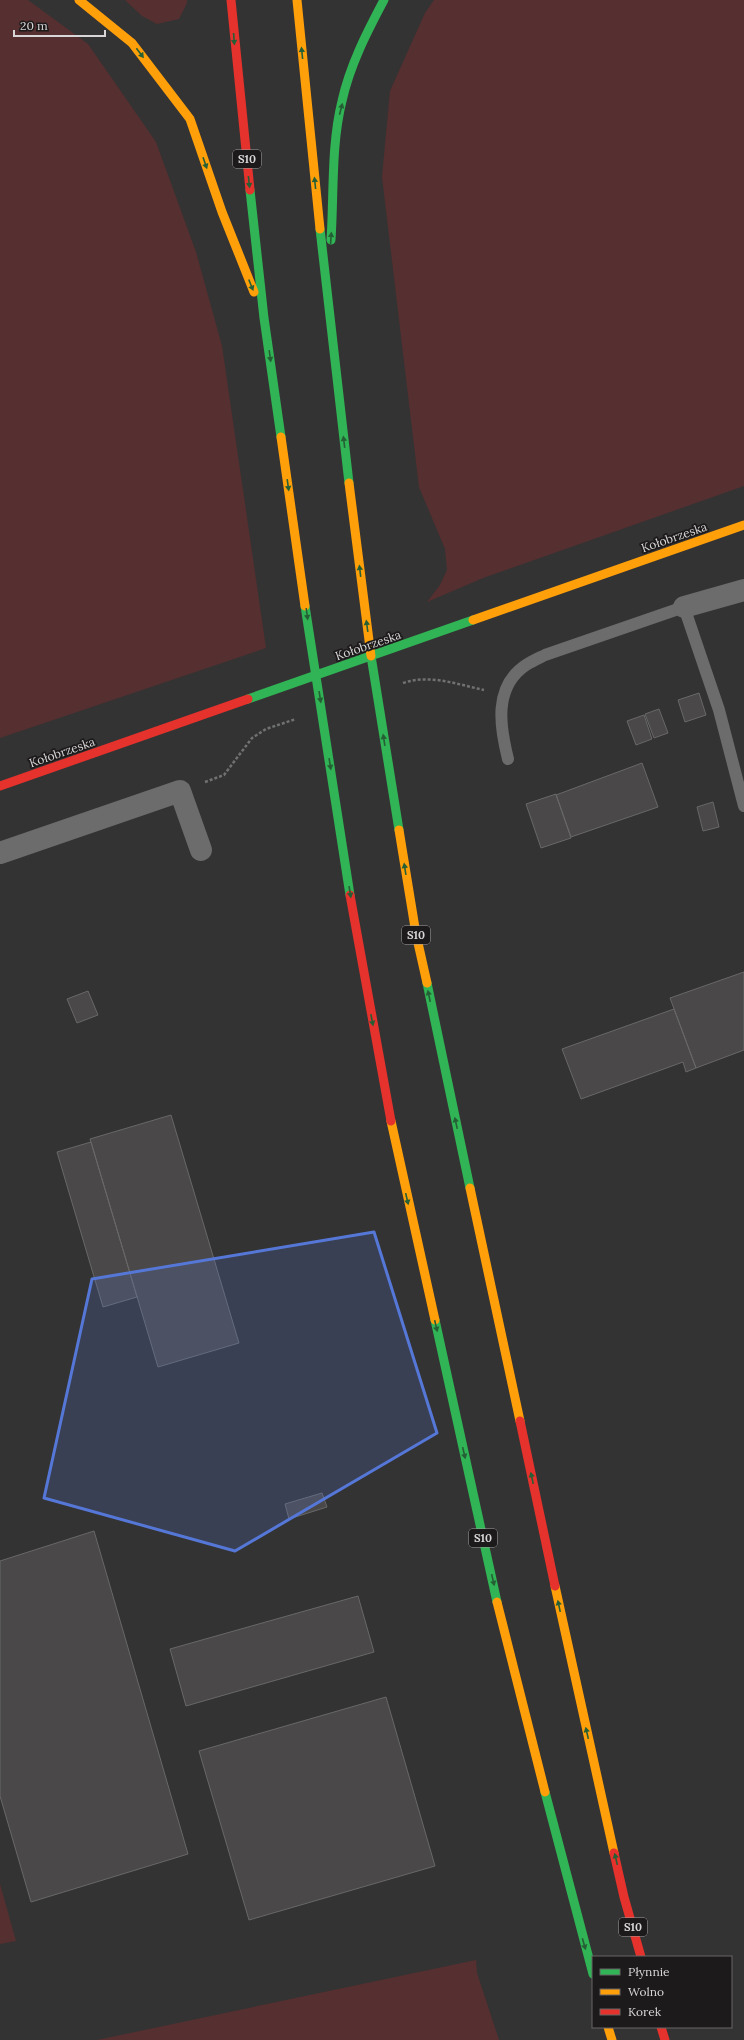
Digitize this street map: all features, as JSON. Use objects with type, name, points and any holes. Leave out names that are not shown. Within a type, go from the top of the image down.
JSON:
[{"type":"main road","points":[[78,0],[132,43],[190,119],[222,212],[264,318]]},
{"type":"main road","name":"S10","points":[[231,0],[264,318],[309,631],[358,945],[399,1161],[503,1628],[576,1914],[592,1970]]},
{"type":"main road","name":"S10","points":[[297,0],[327,305],[365,610],[378,706],[416,934],[564,1629],[624,1898],[641,1956]]},
{"type":"main road","points":[[327,305],[340,115],[353,67],[370,25],[384,0]]},
{"type":"main road","name":"Kołobrzeska","points":[[0,786],[744,525]]},
{"type":"main road","points":[[608,2028],[612,2040]]},
{"type":"main road","points":[[661,2028],[665,2040]]},
{"type":"street","points":[[684,607],[744,590]]},
{"type":"street","points":[[0,853],[180,791],[202,850]]},
{"type":"lane","points":[[508,759],[502,734],[501,712],[504,694],[514,677],[525,666],[546,655],[684,607],[719,710],[744,806]]},
{"type":"highlighted area","points":[[374,1232],[437,1433],[235,1551],[44,1498],[92,1279]]},
{"type":"shaded area","points":[[0,0],[28,0],[88,44],[156,142],[196,252],[222,346],[266,648],[0,738]]},
{"type":"shaded area","points":[[125,0],[187,0],[187,3],[179,19],[157,24],[142,16]]},
{"type":"shaded area","points":[[434,0],[744,0],[744,486],[483,578],[427,602],[440,585],[447,570],[445,549],[419,487],[382,177],[390,91],[425,13]]},
{"type":"shaded area","points":[[0,1884],[16,1941],[0,1944]]},
{"type":"shaded area","points":[[476,1960],[477,1973],[499,2040],[97,2040]]},
{"type":"building","points":[[699,693],[706,715],[685,722],[678,700]]},
{"type":"building","points":[[659,709],[668,733],[654,738],[645,714]]},
{"type":"building","points":[[644,715],[652,739],[636,745],[627,721]]},
{"type":"building","points":[[642,763],[658,807],[571,837],[556,795]]},
{"type":"building","points":[[556,794],[571,838],[541,848],[526,804]]},
{"type":"building","points":[[713,802],[719,827],[703,831],[697,807]]},
{"type":"building","points":[[744,972],[744,1050],[696,1068],[670,998]]},
{"type":"building","points":[[88,991],[98,1015],[77,1023],[67,999]]},
{"type":"building","points":[[674,1009],[696,1068],[686,1072],[683,1062],[581,1099],[562,1049]]},
{"type":"building","points":[[171,1115],[239,1343],[158,1367],[90,1139]]},
{"type":"building","points":[[91,1142],[137,1297],[103,1307],[57,1152]]},
{"type":"building","points":[[322,1493],[327,1507],[289,1519],[285,1504]]},
{"type":"building","points":[[94,1531],[188,1854],[31,1902],[0,1796],[0,1561]]},
{"type":"building","points":[[358,1596],[374,1652],[186,1706],[170,1649]]},
{"type":"building","points":[[386,1697],[435,1866],[249,1920],[199,1751]]},
{"type":"traffic: fast","points":[[331,240],[334,152],[338,118],[345,88],[354,62],[384,0]]},
{"type":"traffic: fast","points":[[250,190],[264,318],[281,437]]},
{"type":"traffic: fast","points":[[320,229],[349,483]]},
{"type":"traffic: fast","points":[[305,606],[350,895]]},
{"type":"traffic: fast","points":[[248,699],[473,620]]},
{"type":"traffic: fast","points":[[371,656],[399,830]]},
{"type":"traffic: fast","points":[[427,983],[470,1188]]},
{"type":"traffic: fast","points":[[435,1320],[497,1602]]},
{"type":"traffic: fast","points":[[545,1792],[592,1970]]},
{"type":"traffic: slow","points":[[79,0],[132,43],[190,119],[222,212],[254,292]]},
{"type":"traffic: slow","points":[[297,0],[320,229]]},
{"type":"traffic: slow","points":[[281,437],[305,606]]},
{"type":"traffic: slow","points":[[349,483],[371,656]]},
{"type":"traffic: slow","points":[[473,620],[744,525]]},
{"type":"traffic: slow","points":[[399,830],[416,934],[427,983]]},
{"type":"traffic: slow","points":[[391,1121],[435,1320]]},
{"type":"traffic: slow","points":[[470,1188],[520,1421]]},
{"type":"traffic: slow","points":[[555,1586],[614,1853]]},
{"type":"traffic: slow","points":[[497,1602],[545,1792]]},
{"type":"traffic: slow","points":[[608,2028],[612,2040]]},
{"type":"traffic: jam","points":[[231,0],[250,190]]},
{"type":"traffic: jam","points":[[0,786],[248,699]]},
{"type":"traffic: jam","points":[[350,895],[391,1121]]},
{"type":"traffic: jam","points":[[520,1421],[555,1586]]},
{"type":"traffic: jam","points":[[614,1853],[624,1897],[641,1956]]},
{"type":"traffic: jam","points":[[661,2028],[665,2040]]}]
